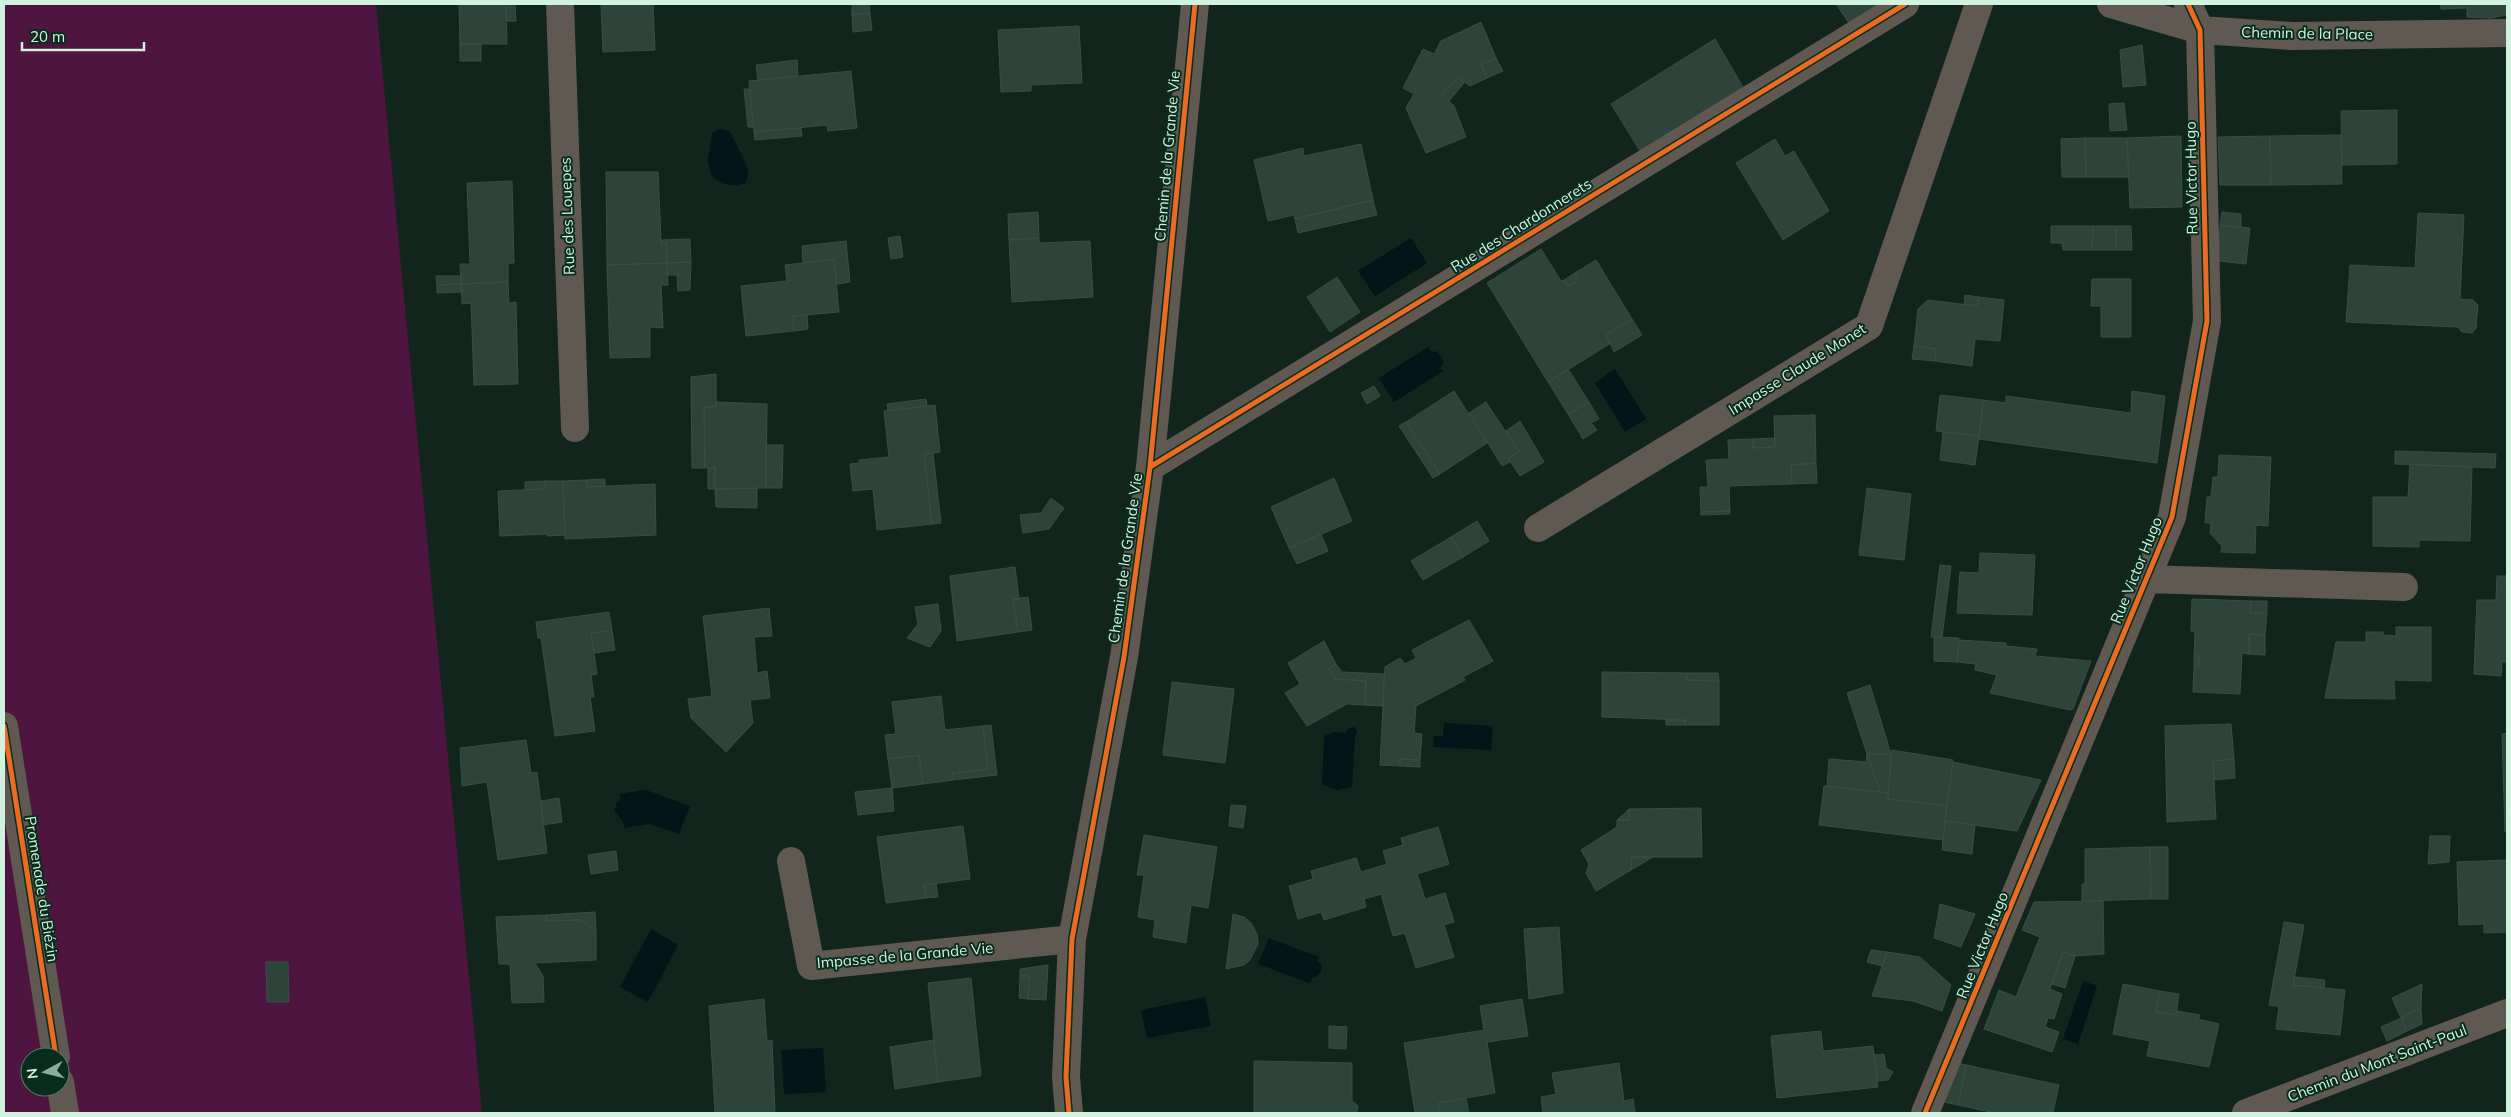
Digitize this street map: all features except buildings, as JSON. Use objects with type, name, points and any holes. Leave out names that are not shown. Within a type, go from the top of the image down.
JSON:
[{"type":"street","name":"Rue des Louepes","points":[[560,4],[574,428]]},
{"type":"street","name":"Chemin de la Grande Vie","points":[[1069,1113],[1066,1077],[1072,939],[1124,656],[1150,468],[1195,4]]},
{"type":"street","name":"Rue des Chardonnerets","points":[[1150,468],[1905,4]]},
{"type":"street","name":"Impasse Claude Monet","points":[[1538,528],[1869,326],[1979,4]]},
{"type":"street","name":"Chemin de la Place","points":[[2111,4],[2200,30],[2292,36],[2507,34]]},
{"type":"street","name":"Rue Victor Hugo","points":[[1925,1113],[2172,517],[2207,321],[2200,30],[2188,4]]},
{"type":"street","points":[[2146,579],[2404,587]]},
{"type":"street","name":"Promenade du Biézin","points":[[4,726],[54,1047]]},
{"type":"street","name":"Impasse de la Grande Vie","points":[[791,861],[811,966],[1072,939]]},
{"type":"street","name":"Chemin du Mont Saint-Paul","points":[[2246,1113],[2507,1013]]},
{"type":"street","points":[[62,1097],[65,1113]]},
{"type":"shaded area","points":[[4,4],[376,4],[482,1113],[4,1113]]},
{"type":"shaded area","points":[[720,129],[729,131],[746,164],[748,177],[746,183],[727,185],[711,175],[708,160],[712,133]]},
{"type":"shaded area","points":[[1411,238],[1427,263],[1375,296],[1358,271]]},
{"type":"shaded area","points":[[1428,347],[1430,351],[1438,352],[1444,362],[1440,368],[1443,371],[1394,402],[1379,378]]},
{"type":"shaded area","points":[[1615,369],[1646,419],[1625,432],[1595,383]]},
{"type":"shaded area","points":[[1444,723],[1493,726],[1491,750],[1433,747],[1434,736],[1443,736]]},
{"type":"shaded area","points":[[1355,727],[1357,733],[1355,737],[1352,787],[1337,790],[1322,785],[1324,736],[1334,732],[1346,733],[1349,728]]},
{"type":"shaded area","points":[[646,790],[690,806],[679,834],[650,824],[624,828],[623,821],[614,811],[617,802],[621,800],[619,794]]},
{"type":"shaded area","points":[[651,929],[678,945],[648,1002],[620,987]]},
{"type":"shaded area","points":[[1269,938],[1319,957],[1317,960],[1322,966],[1319,974],[1312,978],[1310,983],[1258,964]]},
{"type":"shaded area","points":[[2083,981],[2097,986],[2078,1044],[2063,1039]]},
{"type":"shaded area","points":[[1205,997],[1211,1026],[1147,1038],[1141,1010]]},
{"type":"shaded area","points":[[823,1048],[826,1092],[784,1094],[781,1050]]},
{"type":"cycle path","points":[[1069,1113],[1066,1077],[1072,939],[1124,657],[1150,467],[1195,4]]},
{"type":"cycle path","points":[[1150,467],[1905,4]]},
{"type":"cycle path","points":[[1925,1113],[2172,517],[2207,321],[2200,30],[2188,4]]},
{"type":"cycle path","points":[[4,726],[54,1047]]}]
